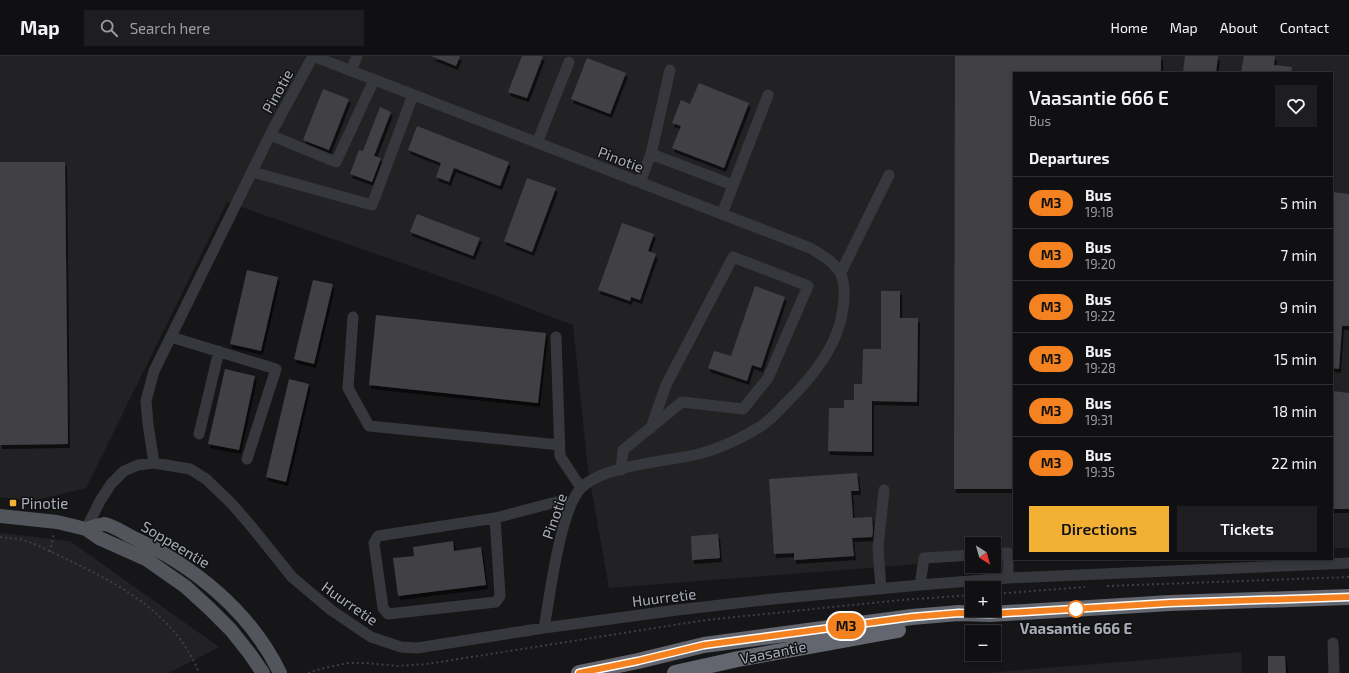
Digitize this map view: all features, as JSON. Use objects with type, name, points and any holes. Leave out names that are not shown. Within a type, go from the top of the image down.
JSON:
[{"type":"highway","name":"Vaasantie","points":[[1001,613],[1170,603],[1349,597]]},
{"type":"highway","name":"Vaasantie","points":[[579,673],[704,645],[912,617],[965,613]]},
{"type":"highway","name":"Vaasantie","points":[[675,673],[738,659],[882,632],[950,623],[977,617]]},
{"type":"main road","name":"Soppeentie","points":[[0,516],[57,522],[86,529],[99,538],[146,560],[186,587],[231,630],[263,673]]},
{"type":"main road","name":"Soppeentie","points":[[86,529],[105,524],[157,548],[194,572],[210,584],[234,608],[262,642],[280,673]]},
{"type":"street","name":"Pinotie","points":[[154,463],[146,401],[154,371],[253,172],[270,134],[313,56],[810,248],[827,258],[841,272],[845,294],[843,314],[835,337],[826,356],[812,376],[796,394],[759,428],[718,449],[601,475],[581,488],[570,505],[562,532],[544,628]]},
{"type":"street","points":[[351,71],[357,56]]},
{"type":"street","points":[[537,143],[569,62]]},
{"type":"street","points":[[640,182],[651,154],[670,70]]},
{"type":"street","points":[[270,134],[336,162],[374,80]]},
{"type":"street","points":[[253,172],[372,205],[413,95]]},
{"type":"street","points":[[722,214],[768,95]]},
{"type":"street","points":[[651,154],[733,185]]},
{"type":"street","points":[[841,272],[889,175]]},
{"type":"street","points":[[621,470],[623,450],[682,402],[743,409],[768,378],[808,286],[733,257],[666,385],[650,428]]},
{"type":"street","points":[[353,317],[348,388],[369,426],[560,445]]},
{"type":"street","points":[[556,336],[560,456],[581,488]]},
{"type":"street","points":[[171,337],[276,369],[247,459]]},
{"type":"street","points":[[199,434],[218,352]]},
{"type":"street","name":"Huurretie","points":[[86,529],[100,500],[111,484],[124,471],[138,465],[154,463],[190,469],[206,479],[232,504],[292,578],[331,610],[371,638],[401,647],[417,648],[544,628],[773,598],[1008,578],[1349,563]]},
{"type":"street","points":[[881,589],[878,548],[884,490]]},
{"type":"street","points":[[496,518],[500,596],[496,602],[388,614],[383,608],[374,543],[378,536],[496,518],[556,502],[570,505]]},
{"type":"street","points":[[1001,554],[1008,553],[1008,578]]},
{"type":"street","points":[[920,585],[924,558],[965,555]]},
{"type":"street","points":[[1333,643],[1334,673]]},
{"type":"path","points":[[50,552],[57,522]]},
{"type":"path","points":[[0,537],[19,539],[87,568],[139,598],[156,612],[183,643],[192,657],[199,673]]},
{"type":"path","points":[[1101,586],[1349,577]]},
{"type":"path","points":[[1001,593],[1087,587]]},
{"type":"path","points":[[308,673],[324,668],[348,664],[366,663],[398,666],[428,664],[652,628],[728,618],[901,600],[965,595]]},
{"type":"shaded area","points":[[0,56],[1349,56],[1349,548],[1333,548],[1333,72],[1013,72],[1013,559],[1001,559],[1001,537],[965,537],[965,561],[609,588],[588,470],[573,325],[488,293],[227,202],[86,488],[32,501],[0,497]]},
{"type":"shaded area","points":[[0,533],[70,541],[219,647],[169,673],[0,673]]},
{"type":"shaded area","points":[[1241,652],[1242,673],[986,673]]},
{"type":"building","points":[[431,56],[460,56],[456,66]]},
{"type":"building","points":[[522,56],[543,56],[527,98],[508,92]]},
{"type":"building","points":[[955,56],[1161,56],[1161,72],[1013,72],[1013,489],[954,489]]},
{"type":"building","points":[[1185,56],[1218,56],[1216,72],[1183,72]]},
{"type":"building","points":[[1244,56],[1275,56],[1274,65],[1292,67],[1291,72],[1241,72]]},
{"type":"building","points":[[587,58],[626,73],[610,114],[571,99]]},
{"type":"building","points":[[699,83],[749,103],[724,168],[672,148],[681,126],[672,123],[681,100],[690,104]]},
{"type":"building","points":[[323,89],[349,99],[329,150],[303,140]]},
{"type":"building","points":[[380,107],[391,112],[374,156],[381,158],[372,182],[350,174],[359,150],[363,151]]},
{"type":"building","points":[[417,126],[509,162],[500,186],[454,168],[449,182],[436,177],[441,163],[408,150]]},
{"type":"building","points":[[0,162],[65,162],[68,444],[0,445]]},
{"type":"building","points":[[527,178],[556,188],[532,252],[504,241]]},
{"type":"building","points":[[1333,192],[1349,194],[1349,326],[1342,326],[1339,369],[1333,368]]},
{"type":"building","points":[[417,214],[480,238],[473,256],[410,232]]},
{"type":"building","points":[[622,223],[654,234],[648,251],[656,254],[640,300],[631,297],[630,301],[598,290]]},
{"type":"building","points":[[247,270],[278,277],[261,351],[230,344]]},
{"type":"building","points":[[313,280],[333,284],[314,364],[294,359]]},
{"type":"building","points":[[755,286],[785,297],[761,368],[752,365],[747,381],[708,368],[714,351],[731,356]]},
{"type":"building","points":[[881,291],[900,291],[900,318],[918,318],[917,402],[872,401],[872,452],[828,451],[829,408],[844,408],[844,400],[854,400],[854,384],[862,384],[863,349],[881,349]]},
{"type":"building","points":[[376,315],[546,333],[538,403],[369,385]]},
{"type":"building","points":[[225,369],[255,376],[239,450],[208,444]]},
{"type":"building","points":[[289,379],[309,384],[286,482],[266,477]]},
{"type":"building","points":[[1333,391],[1349,393],[1349,509],[1333,509]]},
{"type":"building","points":[[857,473],[859,491],[851,491],[853,518],[872,517],[873,531],[872,537],[852,538],[854,556],[794,560],[794,553],[774,554],[769,479]]},
{"type":"building","points":[[718,534],[720,558],[692,560],[691,536]]},
{"type":"building","points":[[453,541],[454,551],[481,547],[486,585],[398,596],[393,558],[414,556],[413,547]]},
{"type":"building","points":[[1268,656],[1285,656],[1286,673],[1268,673]]},
{"type":"bus line","name":"M3","points":[[579,673],[704,645],[912,617],[959,613],[990,614],[1170,603],[1349,597]]},
{"type":"place","name":"Pinotie","points":[[13,503]]},
{"type":"place","name":"Vaasantie 666 E","points":[[1076,609]]}]
